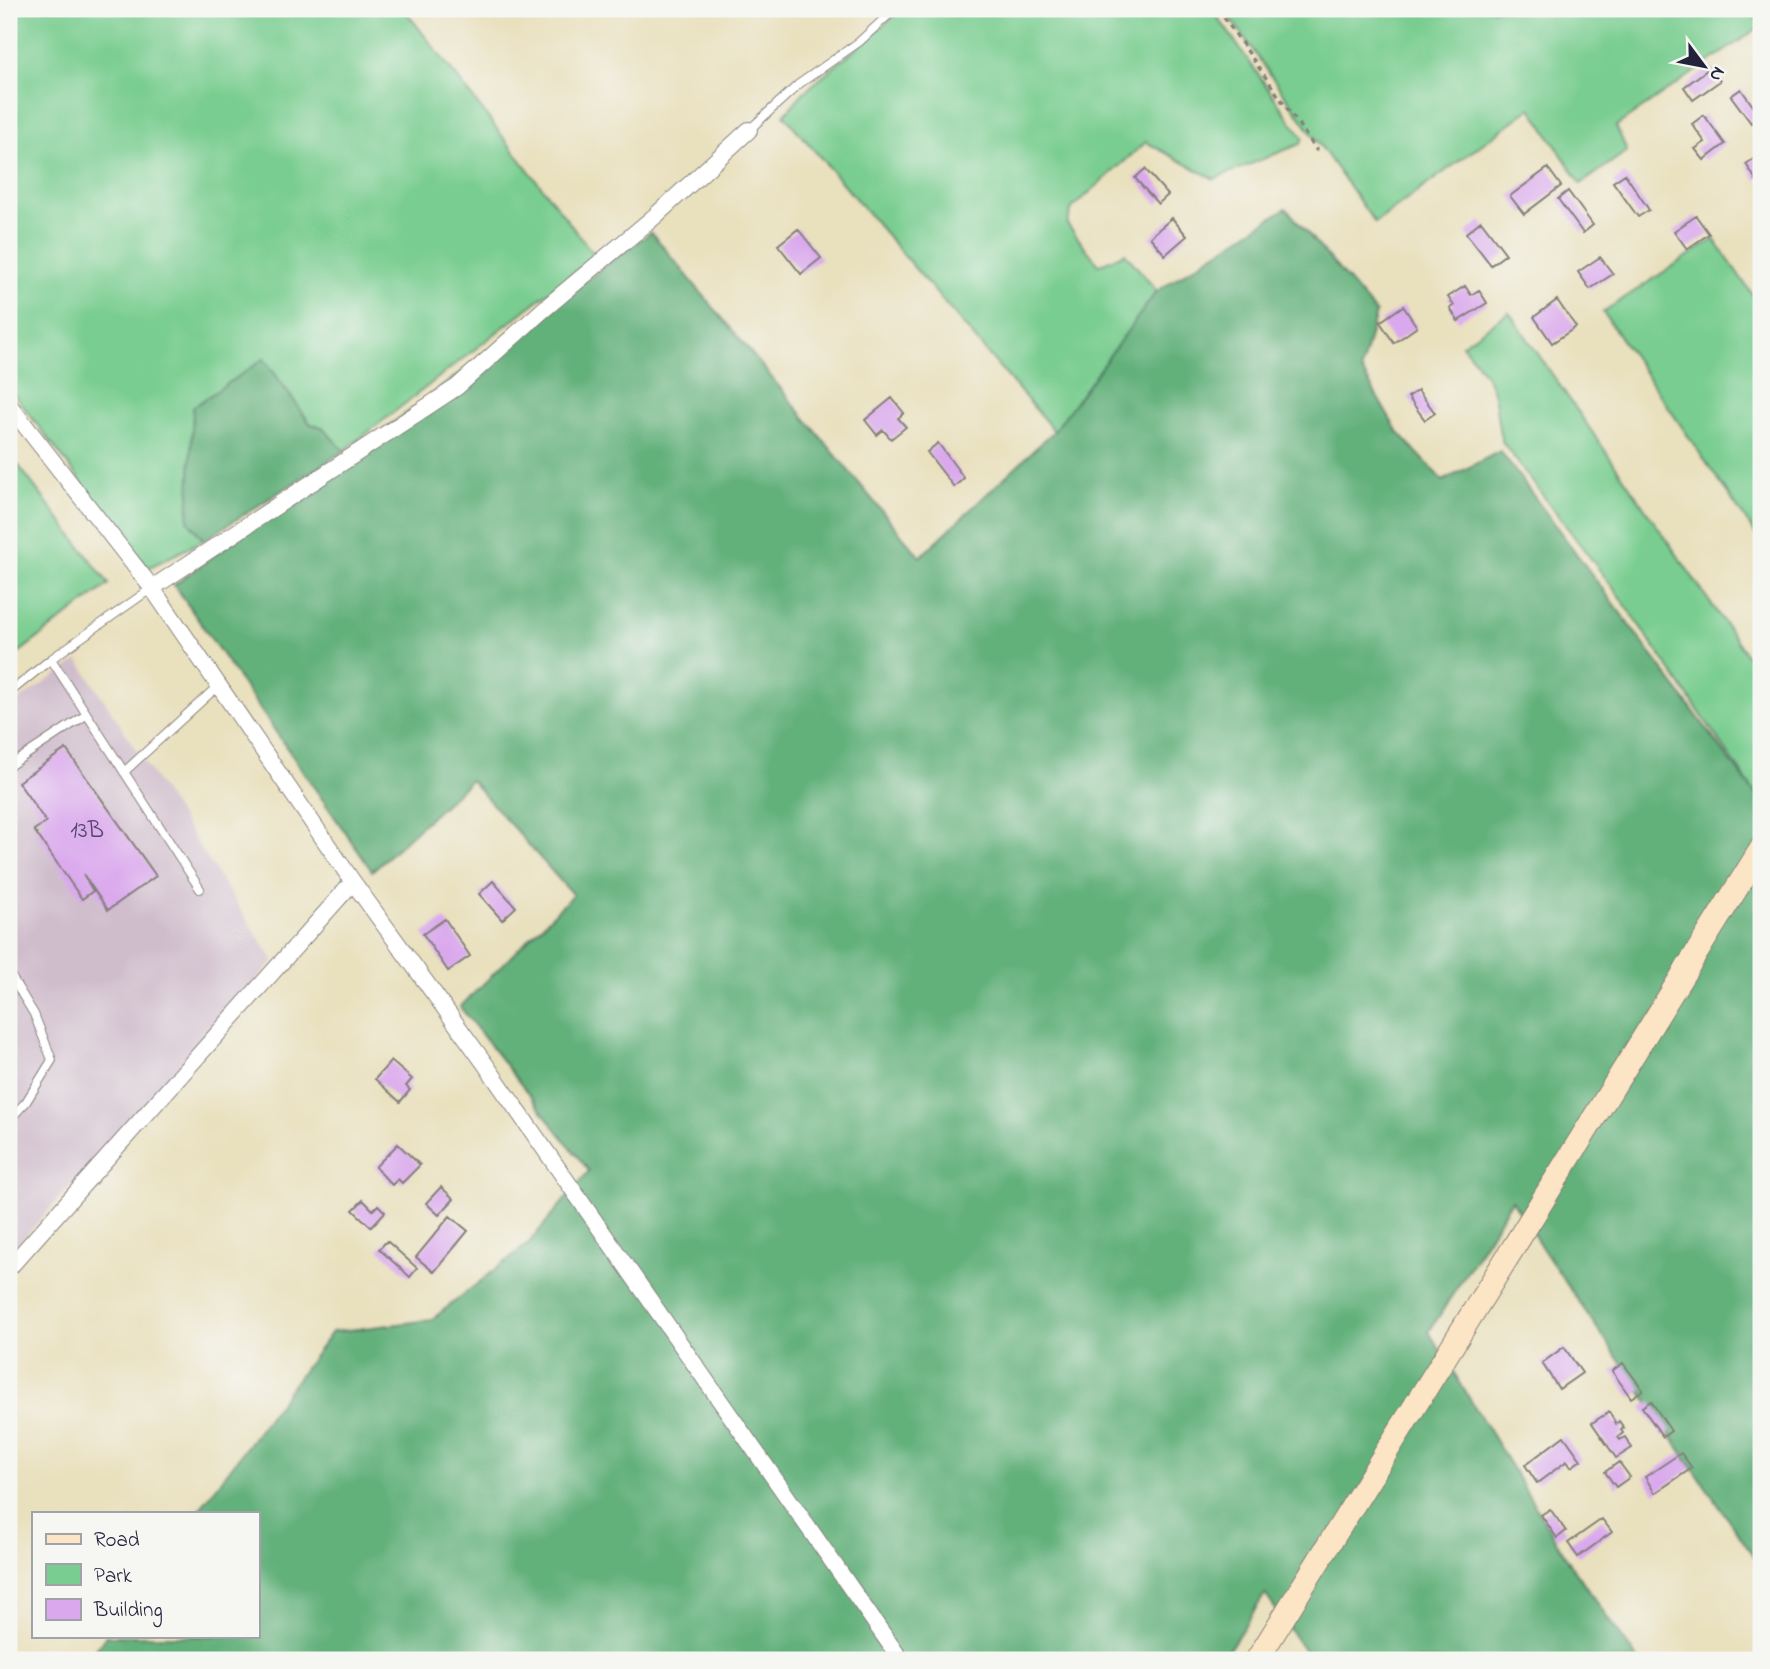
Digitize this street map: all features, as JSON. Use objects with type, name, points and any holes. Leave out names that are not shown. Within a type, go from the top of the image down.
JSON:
[{"type":"main road","points":[[1256,1660],[1761,849]]},
{"type":"street","points":[[152,589],[457,387],[543,310],[654,217],[749,130]]},
{"type":"street","points":[[9,405],[152,589],[353,882],[483,1061],[901,1660]]},
{"type":"street","points":[[9,1268],[353,882]]},
{"type":"lane","points":[[749,130],[799,84],[859,42],[895,9]]},
{"type":"lane","points":[[9,693],[51,659],[152,589]]},
{"type":"lane","points":[[51,659],[200,889]]},
{"type":"lane","points":[[124,772],[219,685]]},
{"type":"lane","points":[[9,766],[86,715]]},
{"type":"lane","points":[[9,973],[34,1014],[52,1060],[26,1102],[9,1120]]},
{"type":"path","points":[[1218,9],[1317,151]]},
{"type":"shaded area","points":[[78,660],[274,961],[9,1254],[9,707]]},
{"type":"green space","points":[[9,9],[404,9],[595,256],[344,451],[322,427],[311,424],[264,359],[188,521],[204,540],[148,568],[9,388]]},
{"type":"green space","points":[[903,9],[1212,9],[1303,138],[1300,144],[1214,179],[1146,142],[1072,208],[1067,224],[1099,265],[1125,253],[1157,291],[1054,431],[784,115],[803,93]]},
{"type":"green space","points":[[1224,9],[1750,9],[1761,26],[1616,126],[1627,151],[1581,184],[1531,108],[1375,223]]},
{"type":"green space","points":[[1286,208],[1376,313],[1361,369],[1397,431],[1443,481],[1500,451],[1761,802],[1761,1567],[1544,1251],[1512,1200],[1429,1332],[1574,1570],[1638,1660],[1311,1660],[1265,1594],[1222,1660],[88,1660],[104,1638],[259,1638],[259,1512],[198,1512],[332,1332],[431,1320],[528,1244],[589,1171],[460,1007],[573,895],[471,780],[372,871],[174,585],[651,232],[920,557],[1054,431],[1157,291]]},
{"type":"green space","points":[[1714,239],[1761,307],[1761,542],[1603,312]]},
{"type":"green space","points":[[1509,312],[1761,676],[1761,801],[1617,593],[1503,443],[1492,389],[1484,372],[1462,345]]},
{"type":"green space","points":[[264,359],[310,424],[322,427],[344,451],[204,540],[188,521],[193,407]]},
{"type":"green space","points":[[9,453],[109,584],[17,654],[9,642]]},
{"type":"building","points":[[1711,67],[1720,81],[1693,100],[1684,87]]},
{"type":"building","points":[[1741,89],[1760,116],[1751,123],[1731,96]]},
{"type":"building","points":[[1704,115],[1725,144],[1704,160],[1695,149],[1705,142],[1692,124]]},
{"type":"building","points":[[1761,154],[1761,177],[1756,180],[1746,164]]},
{"type":"building","points":[[1548,168],[1561,186],[1524,214],[1510,196]]},
{"type":"building","points":[[1145,169],[1168,195],[1158,204],[1135,178]]},
{"type":"building","points":[[1625,174],[1649,210],[1638,217],[1613,182]]},
{"type":"building","points":[[1568,191],[1593,225],[1583,233],[1558,199]]},
{"type":"building","points":[[1696,216],[1709,234],[1687,249],[1674,231]]},
{"type":"building","points":[[1172,218],[1187,236],[1165,255],[1150,237]]},
{"type":"building","points":[[1481,221],[1506,254],[1491,265],[1466,233]]},
{"type":"building","points":[[798,229],[821,258],[801,274],[778,245]]},
{"type":"building","points":[[1600,257],[1613,274],[1590,289],[1578,272]]},
{"type":"building","points":[[1465,286],[1471,295],[1479,290],[1487,303],[1458,321],[1450,308],[1454,306],[1448,297]]},
{"type":"building","points":[[1557,300],[1576,327],[1552,343],[1534,317]]},
{"type":"building","points":[[1403,306],[1417,327],[1394,343],[1380,322]]},
{"type":"building","points":[[1418,390],[1435,413],[1425,420],[1408,397]]},
{"type":"building","points":[[892,398],[904,413],[898,418],[906,427],[891,439],[883,430],[877,435],[865,420]]},
{"type":"building","points":[[938,443],[964,478],[954,487],[927,452]]},
{"type":"building","points":[[66,749],[156,876],[108,910],[83,874],[93,891],[82,899],[34,830],[46,822],[18,782]]},
{"type":"building","points":[[493,881],[516,907],[502,920],[479,894]]},
{"type":"building","points":[[445,919],[470,956],[448,971],[423,934]]},
{"type":"building","points":[[391,1061],[412,1079],[406,1086],[410,1090],[400,1102],[375,1079]]},
{"type":"building","points":[[398,1144],[420,1165],[402,1183],[398,1179],[392,1185],[375,1167]]},
{"type":"building","points":[[441,1187],[454,1199],[439,1215],[426,1203]]},
{"type":"building","points":[[363,1200],[373,1210],[378,1205],[385,1212],[371,1227],[353,1210]]},
{"type":"building","points":[[450,1216],[468,1231],[434,1272],[416,1257]]},
{"type":"building","points":[[387,1241],[417,1268],[410,1277],[379,1249]]},
{"type":"building","points":[[1564,1347],[1582,1373],[1559,1389],[1542,1363]]},
{"type":"building","points":[[1623,1363],[1643,1390],[1631,1398],[1612,1371]]},
{"type":"building","points":[[1651,1401],[1671,1431],[1663,1437],[1642,1407]]},
{"type":"building","points":[[1609,1412],[1616,1424],[1619,1421],[1624,1428],[1618,1437],[1620,1440],[1625,1437],[1632,1448],[1616,1458],[1592,1423]]},
{"type":"building","points":[[1564,1436],[1581,1460],[1571,1467],[1567,1461],[1537,1483],[1525,1465]]},
{"type":"building","points":[[1681,1453],[1692,1468],[1655,1493],[1645,1477]]},
{"type":"building","points":[[1619,1462],[1630,1477],[1616,1487],[1605,1472]]},
{"type":"building","points":[[1550,1509],[1566,1531],[1557,1538],[1541,1515]]},
{"type":"building","points":[[1602,1519],[1612,1532],[1578,1557],[1568,1543]]}]
